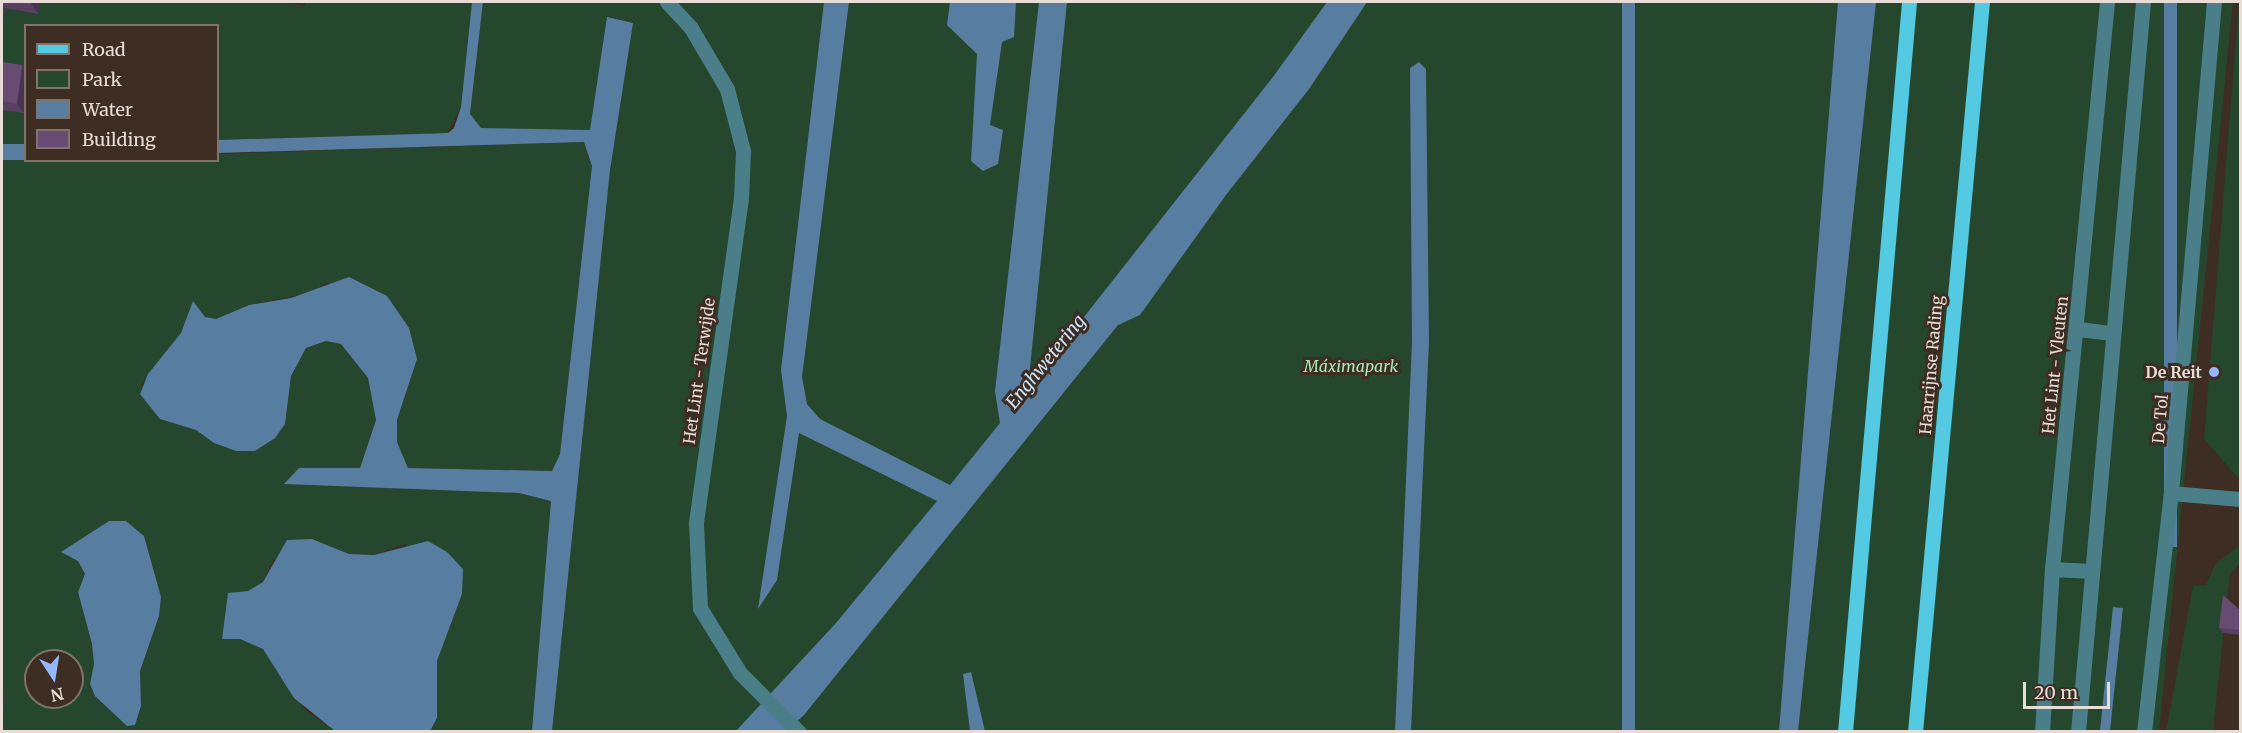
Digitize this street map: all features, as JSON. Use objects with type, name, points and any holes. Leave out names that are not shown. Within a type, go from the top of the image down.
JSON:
[{"type":"main road","points":[[1845,732],[1909,2]]},
{"type":"main road","name":"Haarrijnse Rading","points":[[1915,732],[1982,2]]},
{"type":"street","name":"Het Lint - Terwijde","points":[[667,2],[691,28],[727,89],[743,151],[741,198],[696,524],[700,608],[740,674],[798,732]]},
{"type":"street","name":"Het Lint - Vleuten","points":[[2042,732],[2052,569],[2078,329],[2107,2]]},
{"type":"street","points":[[2078,732],[2112,333],[2144,2]]},
{"type":"street","name":"De Tol","points":[[2144,732],[2171,493],[2214,2]]},
{"type":"street","points":[[2078,329],[2112,333]]},
{"type":"street","points":[[2171,493],[2241,499]]},
{"type":"street","points":[[2052,569],[2092,572]]},
{"type":"green space","points":[[2,2],[286,2],[305,6],[305,2],[472,2],[461,107],[447,133],[219,140],[219,24],[24,24],[24,144],[2,144]]},
{"type":"green space","name":"Máximapark","points":[[483,2],[2233,2],[2159,731],[430,731],[437,718],[437,661],[462,594],[405,544],[374,555],[349,554],[312,539],[273,560],[263,582],[248,591],[228,594],[222,639],[240,639],[263,649],[305,710],[335,731],[2,731],[2,160],[219,162],[219,154],[584,142],[592,166],[560,454],[552,471],[408,468],[397,442],[397,420],[417,359],[327,282],[313,292],[249,305],[216,319],[205,317],[192,306],[181,333],[141,386],[160,419],[196,430],[214,443],[236,451],[255,451],[285,424],[291,376],[306,348],[326,341],[341,344],[368,378],[376,420],[360,468],[300,468],[412,488],[519,493],[551,501],[549,521],[568,492],[598,137],[478,135],[470,115]],"holes":[[[109,521],[126,521],[144,536],[161,597],[159,616],[140,671],[141,706],[95,696],[90,684],[94,664],[92,644],[78,592],[85,574],[78,561],[62,552]]]},
{"type":"green space","points":[[2240,2],[2240,480],[2204,439]]},
{"type":"green space","points":[[2240,546],[2240,563],[2230,574],[2213,731],[2166,732],[2193,586],[2206,585],[2216,563]]},
{"type":"water","points":[[472,2],[483,2],[470,114],[481,128],[590,130],[607,17],[633,23],[610,170],[552,731],[532,731],[551,501],[519,493],[284,484],[299,468],[360,468],[376,420],[368,378],[341,344],[326,341],[306,348],[291,376],[285,424],[275,438],[255,451],[236,451],[214,443],[196,430],[160,419],[140,394],[148,374],[181,333],[193,301],[205,317],[216,319],[249,305],[291,298],[349,277],[387,296],[409,328],[417,359],[397,420],[397,442],[408,468],[552,471],[560,454],[592,166],[584,142],[219,153],[219,140],[448,133],[454,128],[461,107]]},
{"type":"water","points":[[824,2],[849,2],[802,377],[807,404],[820,419],[950,485],[1000,423],[995,391],[1039,2],[1067,2],[1028,388],[1273,77],[1327,2],[1367,2],[1309,89],[1226,195],[1140,315],[1118,325],[804,715],[786,731],[735,732],[836,623],[937,501],[799,433],[777,580],[758,609],[787,416],[781,370]]},
{"type":"water","points":[[950,2],[1016,2],[1014,37],[1002,42],[990,125],[1003,130],[998,164],[983,171],[971,161],[977,54],[947,25]]},
{"type":"water","points":[[1622,2],[1635,2],[1635,732],[1622,732]]},
{"type":"water","points":[[1838,2],[1876,2],[1798,731],[1779,731]]},
{"type":"water","points":[[2164,2],[2177,2],[2177,547],[2164,547]]},
{"type":"water","points":[[1419,62],[1426,69],[1429,342],[1411,731],[1395,732],[1412,342],[1410,68]]},
{"type":"water","points":[[2,144],[24,144],[24,160],[2,160]]},
{"type":"water","points":[[109,521],[126,521],[144,536],[161,597],[159,616],[140,671],[141,706],[135,725],[127,726],[95,696],[90,684],[94,664],[92,644],[78,592],[85,574],[78,561],[61,552]]},
{"type":"water","points":[[312,539],[349,554],[374,555],[428,541],[447,552],[463,569],[462,594],[437,661],[437,718],[430,731],[335,731],[294,698],[263,649],[240,639],[222,639],[228,593],[248,591],[263,582],[287,540]]},
{"type":"water","points":[[2113,607],[2123,608],[2110,732],[2100,731]]},
{"type":"water","points":[[971,672],[985,731],[970,731],[963,674]]},
{"type":"building","points":[[2,62],[22,65],[17,104],[2,101]]},
{"type":"building","points":[[2223,595],[2241,611],[2241,630],[2219,628]]},
{"type":"place","name":"De Reit","points":[[2214,372]]},
{"type":"water label","name":"Enghwetering","points":[[1046,362]]}]
